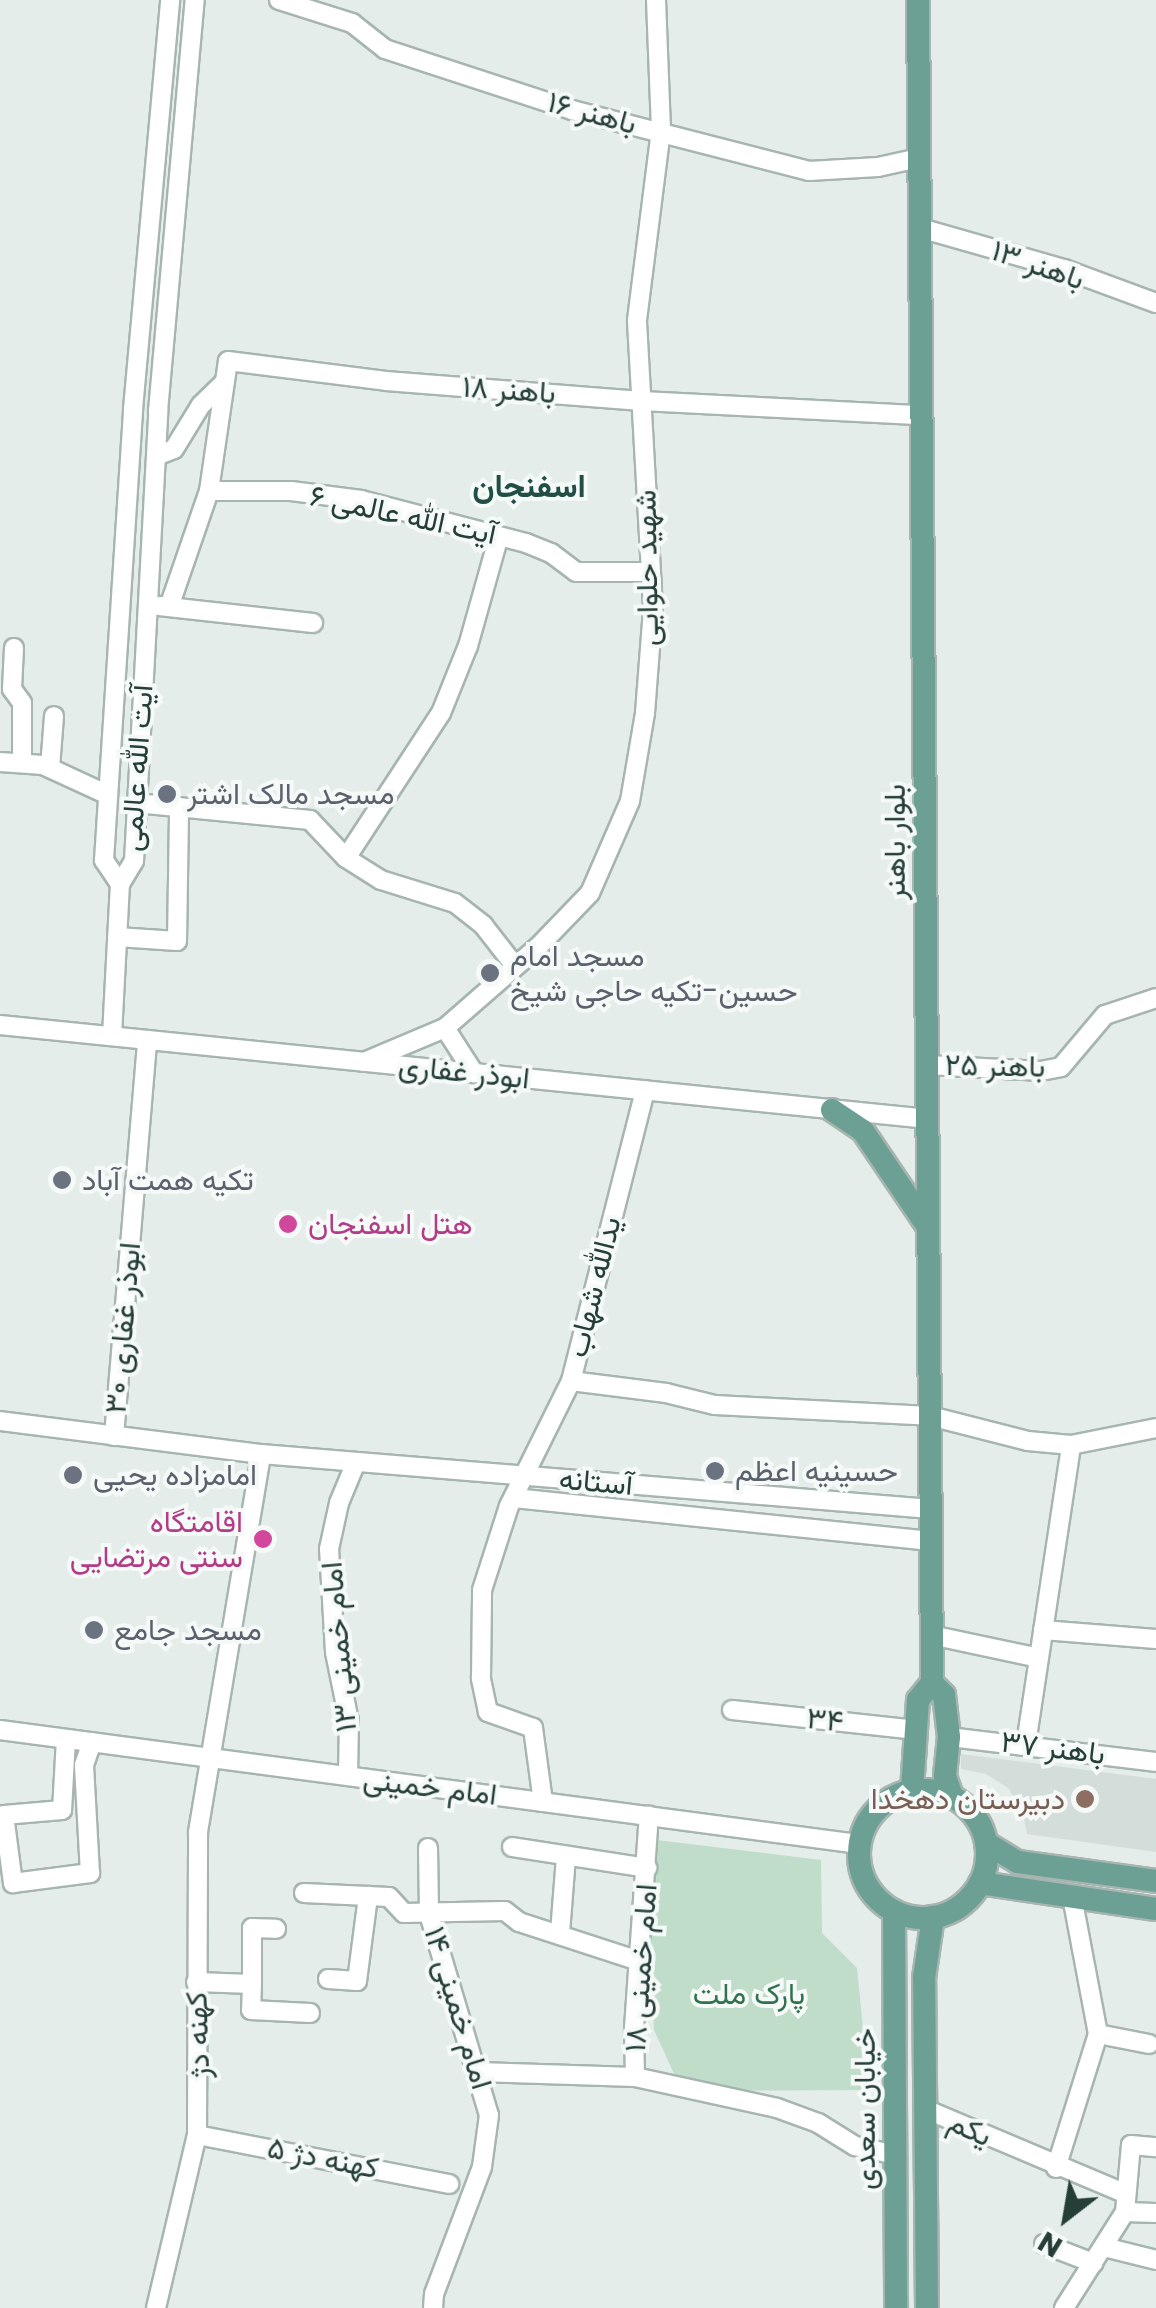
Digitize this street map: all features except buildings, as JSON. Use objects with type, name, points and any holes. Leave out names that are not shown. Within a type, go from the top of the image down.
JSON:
[{"type":"main road","name":"بلوار باهنر","points":[[918,0],[932,1683]]},
{"type":"main road","points":[[832,1110],[863,1131],[928,1227]]},
{"type":"main road","points":[[912,1790],[918,1700],[932,1683],[944,1695],[949,1737],[944,1776],[952,1796]]},
{"type":"main road","points":[[986,1844],[980,1882],[968,1899],[933,1917],[894,1911],[866,1883],[859,1844],[877,1808],[912,1790],[952,1796],[968,1808],[986,1844],[1018,1862],[1156,1881]]},
{"type":"main road","points":[[1014,1890],[1018,1862]]},
{"type":"main road","points":[[980,1882],[1156,1908]]},
{"type":"main road","name":"خیابان سعدی","points":[[894,1911],[896,2308]]},
{"type":"main road","name":"خیابان سعدی","points":[[927,2308],[924,1978],[933,1917]]},
{"type":"main road","points":[[896,2065],[906,2056],[925,2063]]},
{"type":"street","name":"آیت الله عالمی","points":[[170,0],[133,409],[104,860],[120,884],[134,861],[158,411],[196,0]]},
{"type":"street","name":"باهنر ۱۶","points":[[279,0],[352,23],[385,49],[572,110],[809,171],[878,166],[920,158]]},
{"type":"street","name":"شهید حلوایی","points":[[364,1062],[445,1028],[516,966],[590,893],[630,800],[645,714],[653,608],[637,320],[661,130],[656,0]]},
{"type":"street","name":"باهنر ۱۳","points":[[920,228],[1064,269],[1156,303]]},
{"type":"street","name":"باهنر ۱۸","points":[[225,382],[228,361],[386,381],[641,401],[922,415]]},
{"type":"street","points":[[156,456],[174,449],[201,405],[225,382]]},
{"type":"street","points":[[168,607],[209,491],[225,382]]},
{"type":"street","points":[[133,409],[158,411]]},
{"type":"street","name":"آیت الله عالمی ۶","points":[[209,491],[291,492],[362,500],[551,553],[576,572],[650,572]]},
{"type":"street","points":[[346,858],[441,713],[468,646],[499,536]]},
{"type":"street","points":[[146,604],[313,623]]},
{"type":"street","points":[[14,648],[12,690],[22,703],[22,760]]},
{"type":"street","points":[[50,768],[54,716]]},
{"type":"street","points":[[0,762],[22,760],[50,768],[108,795]]},
{"type":"street","points":[[136,804],[310,820],[346,858],[381,880],[455,902],[483,925],[516,966]]},
{"type":"street","points":[[117,937],[177,941],[179,807]]},
{"type":"street","points":[[112,1036],[120,884]]},
{"type":"street","name":"باهنر ۲۵","points":[[927,1065],[1041,1071],[1060,1067],[1105,1015],[1156,998]]},
{"type":"street","name":"ابوذر غفاری","points":[[0,1025],[928,1119]]},
{"type":"street","points":[[445,1028],[474,1073]]},
{"type":"street","name":"ابوذر غفاری ۳۰","points":[[114,1436],[146,1040]]},
{"type":"street","name":"یدالله شهاب","points":[[543,1802],[533,1728],[488,1712],[481,1678],[482,1590],[514,1498],[570,1380],[645,1090]]},
{"type":"street","points":[[570,1380],[666,1393],[715,1405],[930,1416],[1028,1441],[1072,1445],[1156,1428]]},
{"type":"street","name":"آستانه","points":[[0,1421],[261,1454],[931,1509]]},
{"type":"street","points":[[1026,1744],[1072,1445]]},
{"type":"street","name":"کهنه دژ","points":[[156,2308],[197,2135],[198,1832],[261,1454]]},
{"type":"street","name":"امام خمینی ۱۳","points":[[348,1776],[349,1721],[334,1642],[329,1549],[338,1502],[356,1462]]},
{"type":"street","name":"آستانه","points":[[514,1498],[930,1541]]},
{"type":"street","points":[[1044,1630],[1156,1639]]},
{"type":"street","points":[[931,1635],[1039,1658]]},
{"type":"street","name":"۳۴","points":[[732,1710],[917,1730]]},
{"type":"street","name":"امام خمینی","points":[[0,1730],[859,1844]]},
{"type":"street","name":"باهنر ۳۷","points":[[949,1737],[1156,1762]]},
{"type":"street","points":[[66,1739],[62,1810],[4,1815],[13,1883],[90,1873],[84,1765],[92,1742]]},
{"type":"street","name":"امام خمینی ۱۸","points":[[478,2072],[635,2077],[634,2028],[642,1962],[649,1816]]},
{"type":"street","points":[[512,1847],[647,1868]]},
{"type":"street","name":"امام خمینی ۱۴","points":[[428,1848],[429,1914],[489,2115],[482,2167],[434,2294],[433,2308]]},
{"type":"street","points":[[560,1933],[566,1856]]},
{"type":"street","points":[[304,1893],[389,1897],[404,1913],[506,1911],[519,1922],[642,1962]]},
{"type":"street","points":[[328,1979],[357,1981],[368,1896]]},
{"type":"street","points":[[1056,2168],[1098,2034],[1072,1897]]},
{"type":"street","points":[[276,1929],[252,1928],[251,2010],[310,2013]]},
{"type":"street","points":[[196,1982],[252,1984]]},
{"type":"street","points":[[1098,2034],[1149,2044]]},
{"type":"street","points":[[635,2077],[777,2108],[818,2123],[855,2146],[896,2155]]},
{"type":"street","name":"یکم","points":[[925,2109],[1125,2203],[1156,2213]]},
{"type":"street","name":"کهنه دژ ۵","points":[[197,2135],[449,2184]]},
{"type":"street","points":[[1064,2308],[1104,2247],[1125,2203],[1131,2145],[1156,2146]]},
{"type":"street","points":[[1044,2244],[1093,2264]]},
{"type":"street","points":[[1104,2247],[1156,2260]]},
{"type":"shaded area","name":"دبیرستان دهخدا","points":[[961,1754],[1156,1779],[1156,1852],[1027,1834],[1022,1809],[1008,1788],[986,1774],[961,1769]]},
{"type":"green space","name":"پارک ملت","points":[[648,1839],[821,1860],[822,1933],[857,1968],[869,2090],[682,2091],[654,2030]]},
{"type":"place","name":"مسجد مالک اشتر","points":[[167,794]]},
{"type":"place","name":"مسجد امام حسین-تکیه حاجی شیخ","points":[[490,973]]},
{"type":"place","name":"تکیه همت آباد","points":[[62,1180]]},
{"type":"place","name":"هتل اسفنجان","points":[[288,1224]]},
{"type":"place","name":"حسینیه اعظم","points":[[715,1471]]},
{"type":"place","name":"امامزاده یحیی","points":[[73,1475]]},
{"type":"place","name":"اقامتگاه سنتی مرتضایی","points":[[263,1539]]},
{"type":"place","name":"مسجد جامع","points":[[94,1630]]},
{"type":"place","name":"دبیرستان دهخدا","points":[[1085,1799]]},
{"type":"district","name":"اسفنجان","points":[[529,486]]}]
